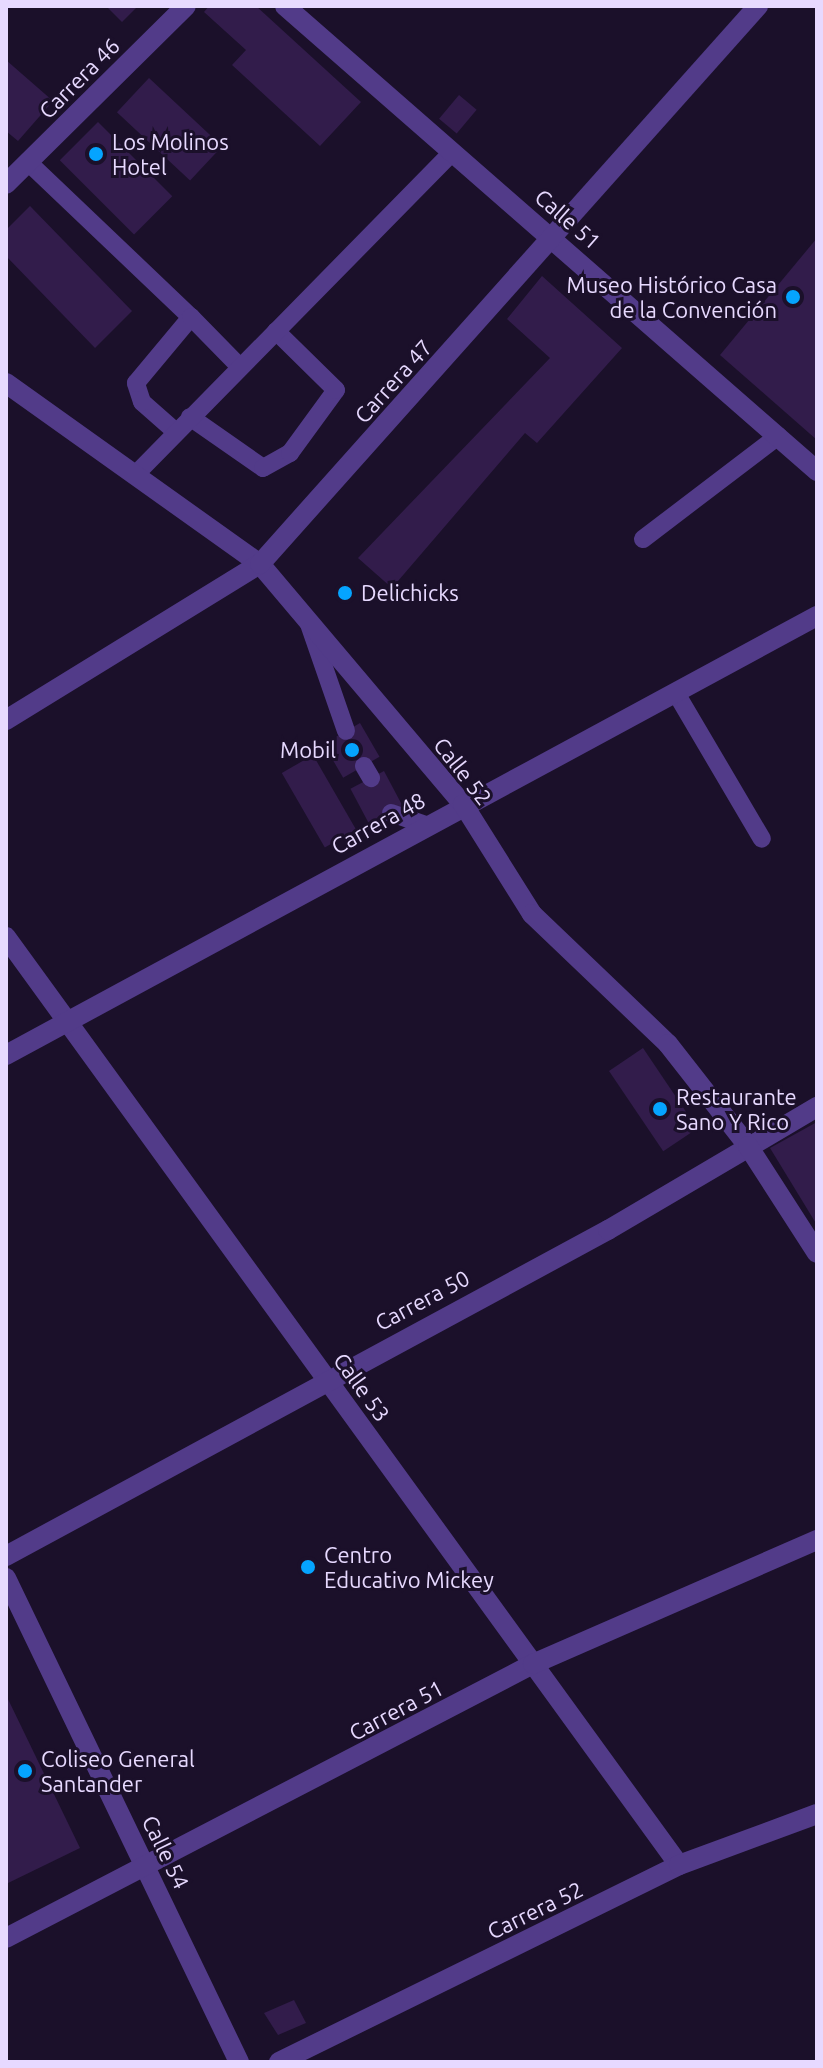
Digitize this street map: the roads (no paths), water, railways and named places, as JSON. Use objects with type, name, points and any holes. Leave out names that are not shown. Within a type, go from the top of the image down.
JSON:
[{"type":"street","name":"Carrera 46","points":[[6,184],[186,6]]},
{"type":"street","name":"Calle 51","points":[[285,6],[817,471]]},
{"type":"street","name":"Carrera 47","points":[[6,720],[260,564],[758,6]]},
{"type":"street","name":"Calle 52","points":[[6,383],[139,471],[260,564],[463,804],[532,914],[668,1044],[748,1146],[817,1253]]},
{"type":"street","name":"Carrera 48","points":[[6,1055],[463,804],[817,616]]},
{"type":"street","name":"Calle 53","points":[[6,937],[679,1865]]},
{"type":"street","name":"Carrera 50","points":[[6,1556],[326,1378],[608,1230],[817,1107]]},
{"type":"street","name":"Carrera 51","points":[[6,1938],[147,1869],[533,1664],[817,1540]]},
{"type":"street","name":"Calle 54","points":[[6,1578],[239,2062]]},
{"type":"street","name":"Carrera 52","points":[[279,2062],[679,1865],[817,1814]]},
{"type":"lane","points":[[139,471],[452,152]]},
{"type":"lane","points":[[28,162],[240,367]]},
{"type":"lane","points":[[176,432],[142,402],[136,383],[191,317]]},
{"type":"lane","points":[[190,417],[263,468],[290,453],[336,390],[276,331]]},
{"type":"lane","points":[[643,539],[778,436]]},
{"type":"lane","points":[[309,622],[346,731]]},
{"type":"lane","points":[[676,693],[762,839]]},
{"type":"lane","points":[[391,813],[425,825]]},
{"type":"place","name":"Los Molinos Hotel","points":[[96,154]]},
{"type":"place","name":"Museo Histórico Casa de la Convención","points":[[793,297]]},
{"type":"place","name":"Delichicks","points":[[345,593]]},
{"type":"place","name":"Mobil","points":[[352,750]]},
{"type":"place","name":"Restaurante Sano Y Rico","points":[[660,1109]]},
{"type":"place","name":"Centro Educativo Mickey","points":[[308,1567]]},
{"type":"place","name":"Coliseo General Santander","points":[[25,1771]]}]
